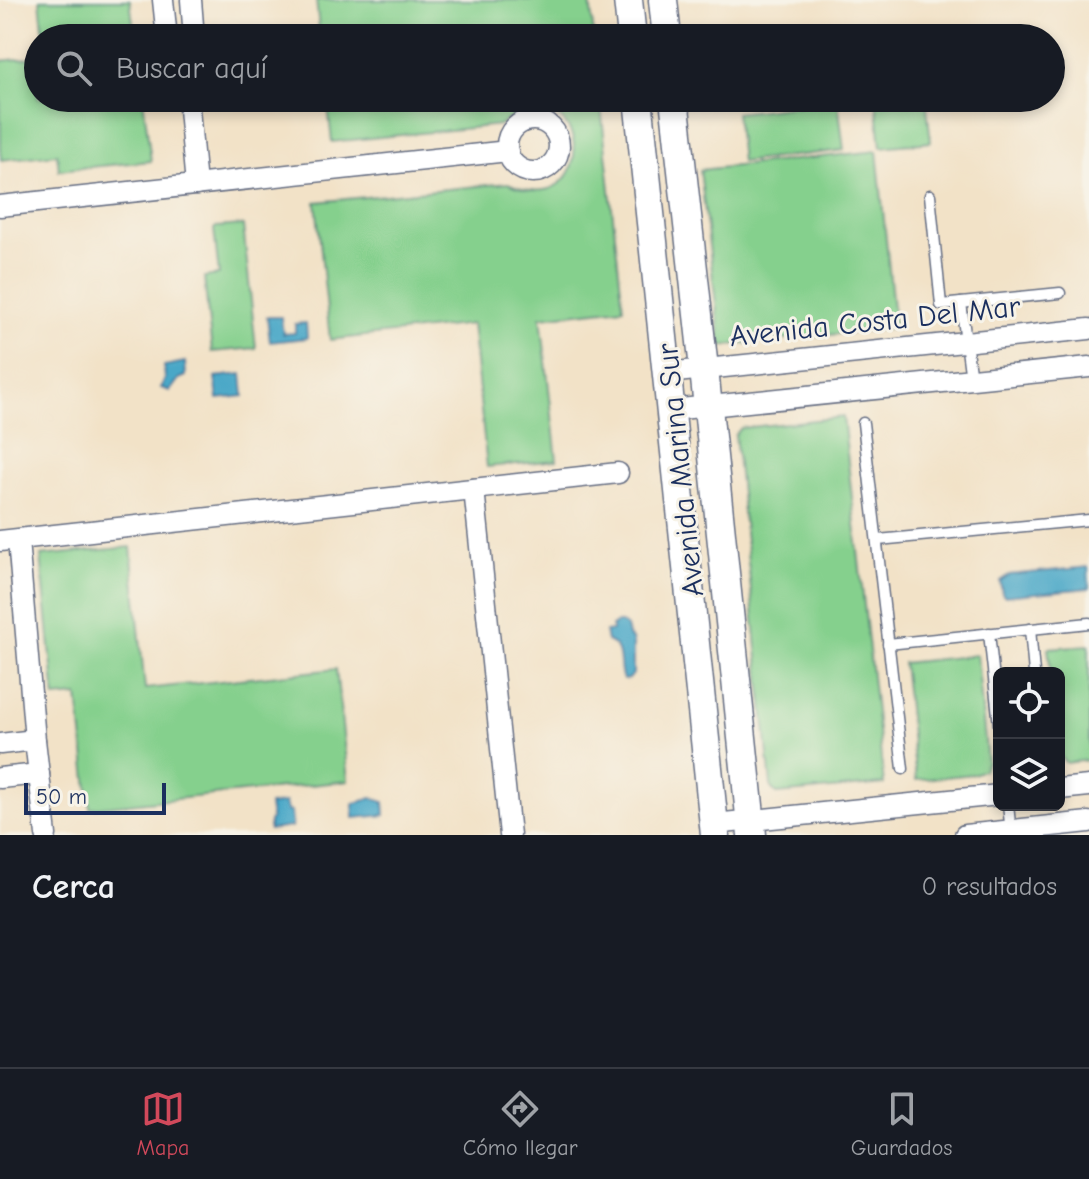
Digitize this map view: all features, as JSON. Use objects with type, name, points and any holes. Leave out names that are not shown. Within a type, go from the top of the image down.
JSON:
[{"type":"street","points":[[163,0],[166,24]]},
{"type":"street","points":[[191,0],[193,24]]},
{"type":"street","points":[[628,0],[631,24]]},
{"type":"street","points":[[663,0],[666,24]]},
{"type":"street","points":[[188,112],[196,185]]},
{"type":"street","name":"Avenida Marina Sur","points":[[639,112],[714,830]]},
{"type":"street","name":"Avenida Marina Sur","points":[[676,112],[751,828]]},
{"type":"street","points":[[0,206],[508,151]]},
{"type":"street","name":"Avenida Costa Del Mar","points":[[667,373],[1089,329]]},
{"type":"street","points":[[671,410],[1089,367]]},
{"type":"street","points":[[46,835],[9,541],[618,473]]},
{"type":"street","points":[[474,489],[510,835]]},
{"type":"street","points":[[0,744],[35,740]]},
{"type":"street","points":[[0,778],[39,774]]},
{"type":"street","points":[[1065,788],[1089,786]]},
{"type":"street","points":[[714,830],[751,828],[993,796]]},
{"type":"street","points":[[965,835],[1051,831],[1089,822]]},
{"type":"lane","points":[[930,195],[941,305],[1060,293]]},
{"type":"lane","points":[[961,303],[971,380]]},
{"type":"lane","points":[[863,423],[903,769]]},
{"type":"lane","points":[[878,540],[1089,520]]},
{"type":"lane","points":[[888,644],[1089,623]]},
{"type":"lane","points":[[1030,629],[1033,667]]},
{"type":"lane","points":[[989,633],[993,670]]},
{"type":"lane","points":[[1009,811],[1011,833]]},
{"type":"green space","points":[[40,0],[130,0],[133,24],[43,24]]},
{"type":"green space","points":[[316,0],[590,0],[593,24],[319,24]]},
{"type":"green space","points":[[24,58],[24,112],[145,112],[151,161],[59,170],[57,154],[1,160],[0,61]]},
{"type":"green space","points":[[329,112],[529,112],[500,125],[332,142]]},
{"type":"green space","points":[[538,112],[602,112],[623,308],[541,317],[557,460],[487,467],[472,324],[330,340],[316,202],[508,183],[539,190],[560,183],[571,167],[574,146],[568,127],[553,114]]},
{"type":"green space","points":[[839,112],[844,150],[741,162],[736,113]]},
{"type":"green space","points":[[877,112],[928,112],[931,142],[881,147]]},
{"type":"green space","points":[[877,151],[895,328],[721,346],[700,170]]},
{"type":"green space","points":[[243,225],[256,348],[212,352],[204,277],[219,275],[214,229]]},
{"type":"green space","points":[[843,417],[884,784],[777,794],[771,785],[735,435],[741,428]]},
{"type":"green space","points":[[131,547],[145,689],[336,669],[348,781],[90,808],[78,696],[55,698],[41,556]]},
{"type":"green space","points":[[1089,645],[1089,760],[1065,762],[1065,667],[1050,667],[1048,648]]},
{"type":"green space","points":[[977,655],[987,762],[983,770],[973,774],[916,780],[903,663]]},
{"type":"water","points":[[267,317],[281,317],[283,334],[295,333],[295,324],[306,323],[307,338],[270,342]]},
{"type":"water","points":[[185,362],[186,376],[179,379],[170,391],[161,388],[165,379],[164,366]]},
{"type":"water","points":[[242,374],[244,396],[218,399],[215,377]]},
{"type":"water","points":[[1088,567],[1089,588],[1004,596],[1002,593],[1000,581],[1009,575]]},
{"type":"water","points":[[617,623],[626,626],[633,643],[633,674],[623,680],[618,652],[607,641],[605,632],[612,631],[612,626]]},
{"type":"water","points":[[372,798],[384,802],[385,815],[354,818],[353,804]]},
{"type":"water","points":[[285,803],[287,811],[291,812],[292,827],[269,830],[269,805]]}]
